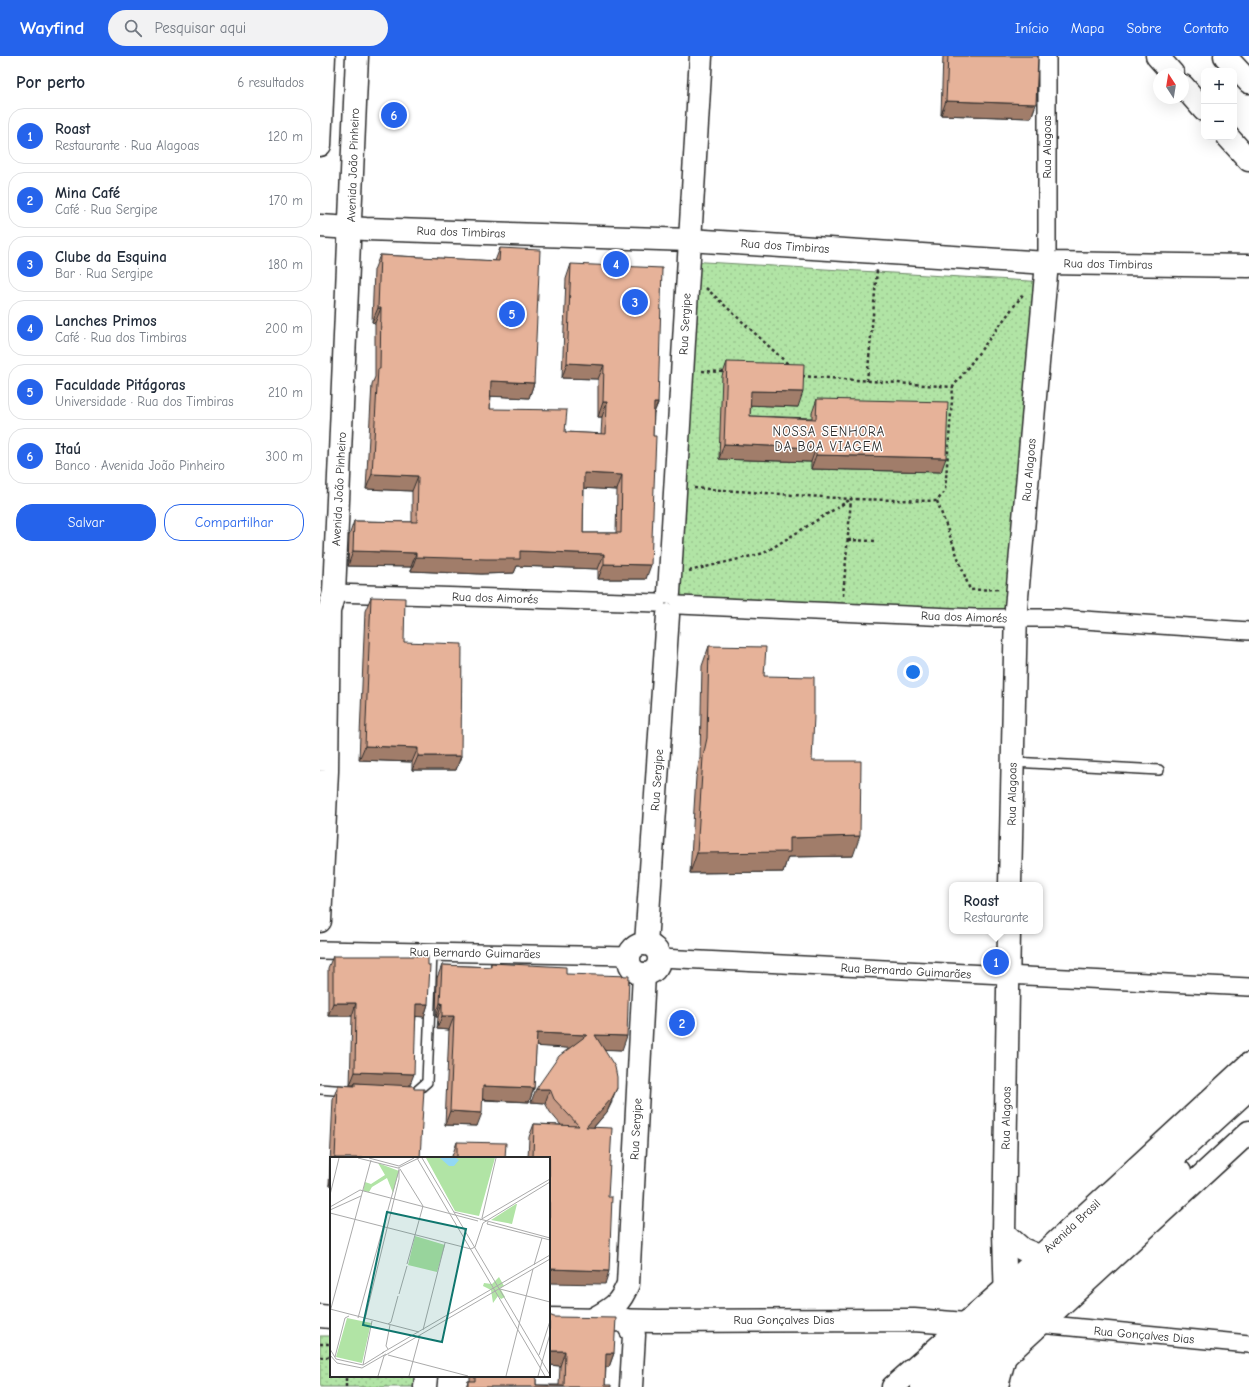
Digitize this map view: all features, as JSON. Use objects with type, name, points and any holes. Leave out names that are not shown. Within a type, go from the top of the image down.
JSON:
[{"type":"street","name":"Avenida João Pinheiro","points":[[320,921],[327,771],[329,611],[334,593],[357,56]]},
{"type":"street","name":"Rua Sergipe","points":[[595,1318],[613,1308],[622,1298],[628,1284],[644,974],[633,968],[630,964],[645,953],[701,56]]},
{"type":"street","name":"Rua Alagoas","points":[[1010,882],[1016,618],[1048,263],[1047,56]]},
{"type":"street","points":[[1157,56],[1168,68]]},
{"type":"street","points":[[1225,56],[1249,82]]},
{"type":"street","points":[[320,145],[323,64]]},
{"type":"street","points":[[1189,93],[1201,107]]},
{"type":"street","points":[[1231,140],[1249,160]]},
{"type":"street","name":"Rua dos Timbiras","points":[[320,226],[689,240],[1048,263],[1249,266]]},
{"type":"street","name":"Rua dos Aimorés","points":[[334,593],[668,598],[842,612],[1054,618],[1249,632]]},
{"type":"street","name":"Rua Alagoas","points":[[991,1349],[1006,1288],[1004,1233],[1010,934]]},
{"type":"street","name":"Rua Bernardo Guimarães","points":[[320,950],[645,953],[1009,975],[1249,987]]},
{"type":"street","name":"Avenida Brasil","points":[[972,1387],[991,1349],[1006,1288],[1249,1064]]},
{"type":"street","name":"Avenida Brasil","points":[[893,1387],[991,1349],[1249,1089]]},
{"type":"street","name":"Avenida Brasil","points":[[947,1387],[991,1349],[1249,1110]]},
{"type":"street","name":"Avenida Brasil","points":[[922,1387],[1040,1324],[1249,1132]]},
{"type":"street","points":[[1004,1233],[1022,1249],[1039,1256]]},
{"type":"street","name":"Rua Sergipe","points":[[628,1284],[640,1308],[657,1321]]},
{"type":"street","name":"Rua Gonçalves Dias","points":[[550,1319],[595,1318],[657,1321],[914,1320],[991,1349]]},
{"type":"street","points":[[625,1320],[634,1335],[631,1387]]},
{"type":"street","name":"Rua Gonçalves Dias","points":[[1040,1324],[1249,1344]]},
{"type":"lane","points":[[1013,762],[1159,770]]},
{"type":"lane","points":[[400,1094],[408,1094],[418,1090],[427,1082],[432,952]]},
{"type":"lane","points":[[320,1088],[361,1091]]},
{"type":"path","points":[[867,381],[879,252]]},
{"type":"path","points":[[688,271],[790,366]]},
{"type":"path","points":[[937,501],[945,491],[953,387],[1029,288]]},
{"type":"path","points":[[682,369],[730,372]]},
{"type":"path","points":[[795,371],[801,376],[953,387]]},
{"type":"path","points":[[675,487],[851,498],[937,501]]},
{"type":"path","points":[[842,612],[851,498]]},
{"type":"path","points":[[668,598],[764,553],[851,498]]},
{"type":"path","points":[[937,501],[970,590],[1018,588]]},
{"type":"path","points":[[848,540],[876,541]]},
{"type":"green space","points":[[688,261],[1046,282],[1022,606],[999,615],[678,598]]},
{"type":"green space","points":[[320,1336],[330,1336],[330,1377],[417,1377],[416,1387],[320,1387]]},
{"type":"building","points":[[948,56],[1038,56],[1036,104],[946,101]]},
{"type":"building","points":[[500,248],[540,250],[534,383],[491,381],[490,409],[567,410],[565,432],[606,434],[607,402],[603,402],[604,365],[567,363],[571,264],[662,268],[658,403],[654,403],[653,436],[656,436],[651,565],[604,564],[604,554],[520,551],[520,559],[486,559],[416,557],[416,553],[353,551],[354,521],[417,522],[418,476],[372,474],[378,369],[380,369],[381,308],[378,308],[380,255],[499,261]],"holes":[[[584,473],[622,475],[621,533],[583,533]]]},
{"type":"building","points":[[727,362],[804,364],[803,392],[751,391],[750,416],[816,419],[817,399],[948,402],[946,458],[816,455],[816,448],[724,444]]},
{"type":"building","points":[[371,597],[405,598],[404,642],[462,644],[461,756],[418,756],[418,748],[365,746]]},
{"type":"building","points":[[709,646],[766,647],[764,676],[814,677],[812,761],[861,761],[860,836],[790,838],[790,852],[697,853],[703,757],[707,738]]},
{"type":"building","points":[[333,956],[428,956],[428,965],[430,965],[428,1004],[416,1004],[414,1074],[355,1072],[356,1003],[333,1003]]},
{"type":"building","points":[[491,963],[566,967],[566,974],[629,976],[627,1036],[595,1035],[615,1067],[617,1088],[612,1098],[586,1127],[612,1128],[608,1197],[612,1197],[609,1271],[550,1269],[550,1157],[533,1157],[534,1124],[579,1126],[554,1099],[550,1089],[536,1089],[559,1056],[587,1035],[537,1033],[534,1088],[483,1086],[482,1113],[450,1111],[454,1016],[442,1016],[442,1003],[440,1003],[442,965],[491,967]]},
{"type":"building","points":[[355,1083],[414,1086],[414,1089],[424,1089],[420,1157],[335,1157],[338,1085],[355,1086]]},
{"type":"building","points":[[457,1142],[506,1143],[505,1157],[457,1157]]},
{"type":"building","points":[[550,1315],[554,1317],[616,1318],[614,1353],[606,1353],[605,1385],[611,1385],[611,1387],[468,1387],[468,1381],[475,1381],[475,1377],[536,1377],[536,1385],[564,1386],[565,1351],[550,1351]]},
{"type":"place","name":"Itaú","points":[[394,115]]},
{"type":"place","name":"Lanches Primos","points":[[616,264]]},
{"type":"place","name":"Clube da Esquina","points":[[635,302]]},
{"type":"place","name":"Faculdade Pitágoras","points":[[512,314]]},
{"type":"place","name":"Roast","points":[[996,962]]},
{"type":"place","name":"Mina Café","points":[[682,1023]]},
{"type":"district","name":"NOSSA SENHORA DA BOA VIAGEM","points":[[829,438]]}]
